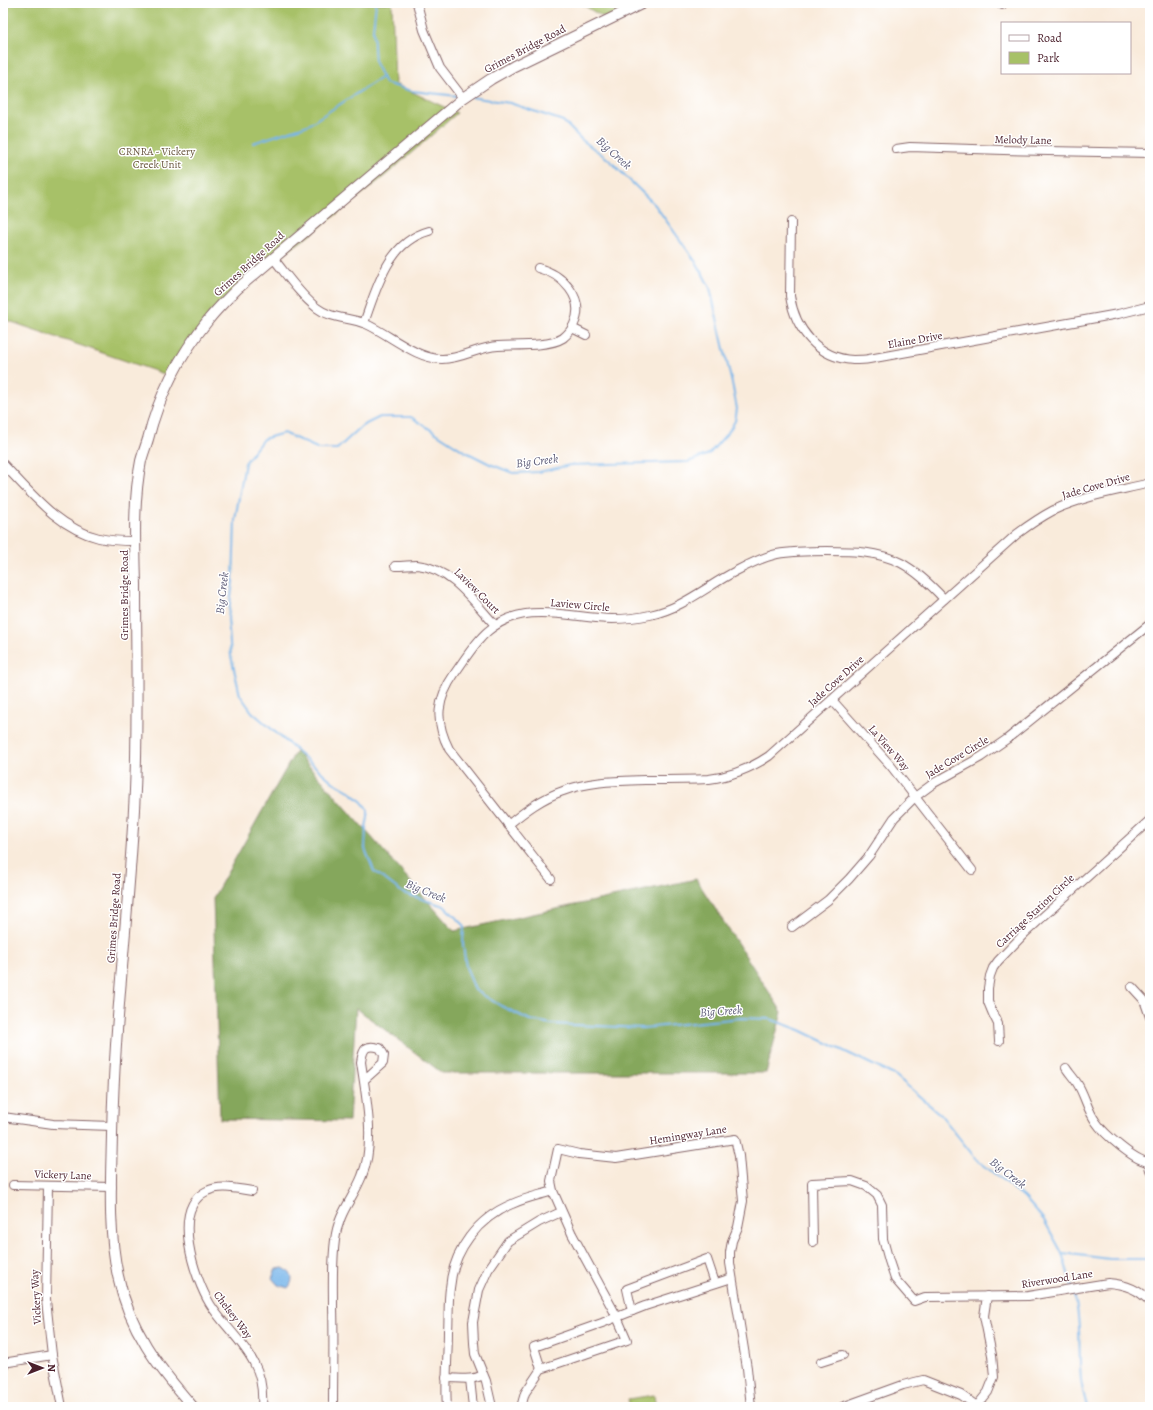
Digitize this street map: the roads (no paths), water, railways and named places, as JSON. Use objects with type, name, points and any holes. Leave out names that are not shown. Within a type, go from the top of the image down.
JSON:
[{"type":"street","points":[[416,3],[424,30],[440,68],[463,98]]},
{"type":"street","name":"Grimes Bridge Road","points":[[193,1407],[172,1384],[149,1352],[130,1316],[114,1257],[112,1126],[115,1063],[135,788],[137,724],[136,499],[141,460],[151,423],[168,382],[187,348],[210,317],[236,289],[463,98],[491,79],[514,66],[644,3]]},
{"type":"street","name":"Melody Lane","points":[[896,149],[910,147],[1150,153]]},
{"type":"street","name":"Elaine Drive","points":[[791,222],[790,296],[796,319],[806,335],[820,348],[836,356],[853,360],[869,359],[1118,314],[1150,306]]},
{"type":"street","points":[[364,323],[381,276],[390,259],[412,238],[429,231]]},
{"type":"street","points":[[273,258],[307,300],[318,309],[334,317],[364,323],[420,354],[430,358],[442,359],[457,357],[480,349],[495,346],[551,343],[563,338],[572,328],[576,320],[578,311],[577,302],[567,285],[553,274],[538,268]]},
{"type":"street","points":[[572,328],[586,335]]},
{"type":"street","points":[[3,464],[48,509],[66,524],[99,538],[135,541]]},
{"type":"street","name":"Jade Cove Drive","points":[[508,824],[545,798],[584,784],[612,781],[709,780],[741,772],[754,766],[769,756],[944,598],[1017,534],[1035,521],[1055,510],[1073,503],[1150,483]]},
{"type":"street","name":"Laview Circle","points":[[551,879],[448,749],[442,735],[439,719],[440,702],[448,684],[479,640],[495,625],[513,616],[532,612],[612,619],[651,615],[686,602],[734,571],[752,562],[776,555],[800,551],[857,551],[884,556],[915,571],[944,598]]},
{"type":"street","name":"Laview Court","points":[[396,566],[418,565],[434,569],[444,574],[454,581],[495,625]]},
{"type":"street","name":"Jade Cove Circle","points":[[792,927],[828,900],[849,879],[869,856],[894,818],[915,797],[934,782],[981,757],[1007,739],[1150,624]]},
{"type":"street","name":"La View Way","points":[[832,700],[891,766],[972,870]]},
{"type":"street","name":"Carriage Station Circle","points":[[999,1041],[998,1024],[992,1014],[988,1002],[990,976],[998,961],[1025,933],[1150,820]]},
{"type":"street","points":[[1132,988],[1144,1000],[1150,1017]]},
{"type":"street","points":[[1066,1068],[1078,1084],[1090,1113],[1097,1124],[1132,1155],[1149,1165]]},
{"type":"street","points":[[333,1407],[333,1267],[335,1241],[339,1221],[363,1176],[368,1154],[368,1119],[364,1080]]},
{"type":"street","points":[[3,1117],[53,1124],[112,1126]]},
{"type":"street","name":"Hemingway Lane","points":[[541,1369],[626,1340],[617,1317],[562,1212],[553,1191],[551,1181],[558,1149],[580,1154],[616,1158],[735,1139],[739,1156],[743,1201],[738,1227],[732,1241],[730,1263],[752,1407]]},
{"type":"street","name":"Riverwood Lane","points":[[813,1242],[812,1182],[852,1180],[866,1186],[877,1195],[882,1205],[883,1239],[895,1279],[914,1301],[925,1297],[1028,1296],[1108,1283],[1120,1284],[1137,1290],[1150,1302]]},
{"type":"street","name":"Vickery Lane","points":[[13,1185],[112,1187]]},
{"type":"street","name":"Vickery Way","points":[[48,1186],[46,1300],[52,1354],[62,1407]]},
{"type":"street","name":"Chelsey Way","points":[[252,1191],[221,1187],[207,1191],[194,1202],[188,1218],[189,1239],[193,1261],[205,1295],[217,1315],[249,1353],[255,1364],[262,1388],[262,1407]]},
{"type":"street","points":[[447,1407],[446,1378],[450,1287],[455,1266],[462,1247],[476,1228],[493,1214],[513,1203],[553,1191]]},
{"type":"street","points":[[492,1407],[486,1381],[475,1354],[473,1322],[476,1300],[488,1270],[508,1240],[539,1222],[562,1212]]},
{"type":"street","points":[[632,1310],[628,1289],[707,1259],[715,1283]]},
{"type":"street","points":[[521,1407],[525,1393],[541,1369],[534,1347],[617,1317],[632,1310],[732,1278]]},
{"type":"street","points":[[842,1407],[902,1385],[922,1380],[961,1395],[977,1406],[988,1392],[994,1377],[992,1355],[984,1316],[987,1296]]},
{"type":"street","points":[[3,1362],[52,1354]]},
{"type":"street","points":[[821,1362],[844,1355]]},
{"type":"street","points":[[446,1378],[470,1379],[478,1378],[483,1375]]},
{"type":"street","points":[[470,1379],[473,1407]]},
{"type":"water","points":[[283,1268],[292,1276],[288,1288],[278,1285],[272,1278],[276,1269]]},
{"type":"waterway","name":"Big Creek","points":[[376,3],[373,30],[375,63],[385,83],[412,91],[458,96]]},
{"type":"waterway","points":[[253,143],[308,125],[382,77]]},
{"type":"waterway","name":"Big Creek","points":[[470,97],[510,103],[563,121],[582,140],[608,159],[655,205],[698,265],[710,288],[737,409],[735,421],[729,431],[709,454],[688,462],[570,465],[539,472],[513,473],[490,464],[464,451],[411,417],[380,417],[362,426],[337,449],[319,449],[284,433],[263,439],[245,463],[235,520],[233,582],[228,618],[231,656],[240,695],[252,712],[333,782],[349,791],[362,802],[368,810],[365,849],[374,871],[403,893],[444,906],[464,925],[463,944],[466,967],[475,990],[501,1006],[530,1020],[552,1024],[643,1028],[741,1018],[770,1019],[800,1030],[896,1076],[941,1115],[976,1159],[1024,1197],[1044,1220],[1062,1253],[1072,1287]]},
{"type":"waterway","points":[[1062,1253],[1110,1259],[1150,1259]]},
{"type":"waterway","name":"Big Creek","points":[[1073,1291],[1079,1324],[1081,1380],[1087,1407]]},
{"type":"park label","name":"CRNRA - Vickery Creek Unit","points":[[157,157]]}]
